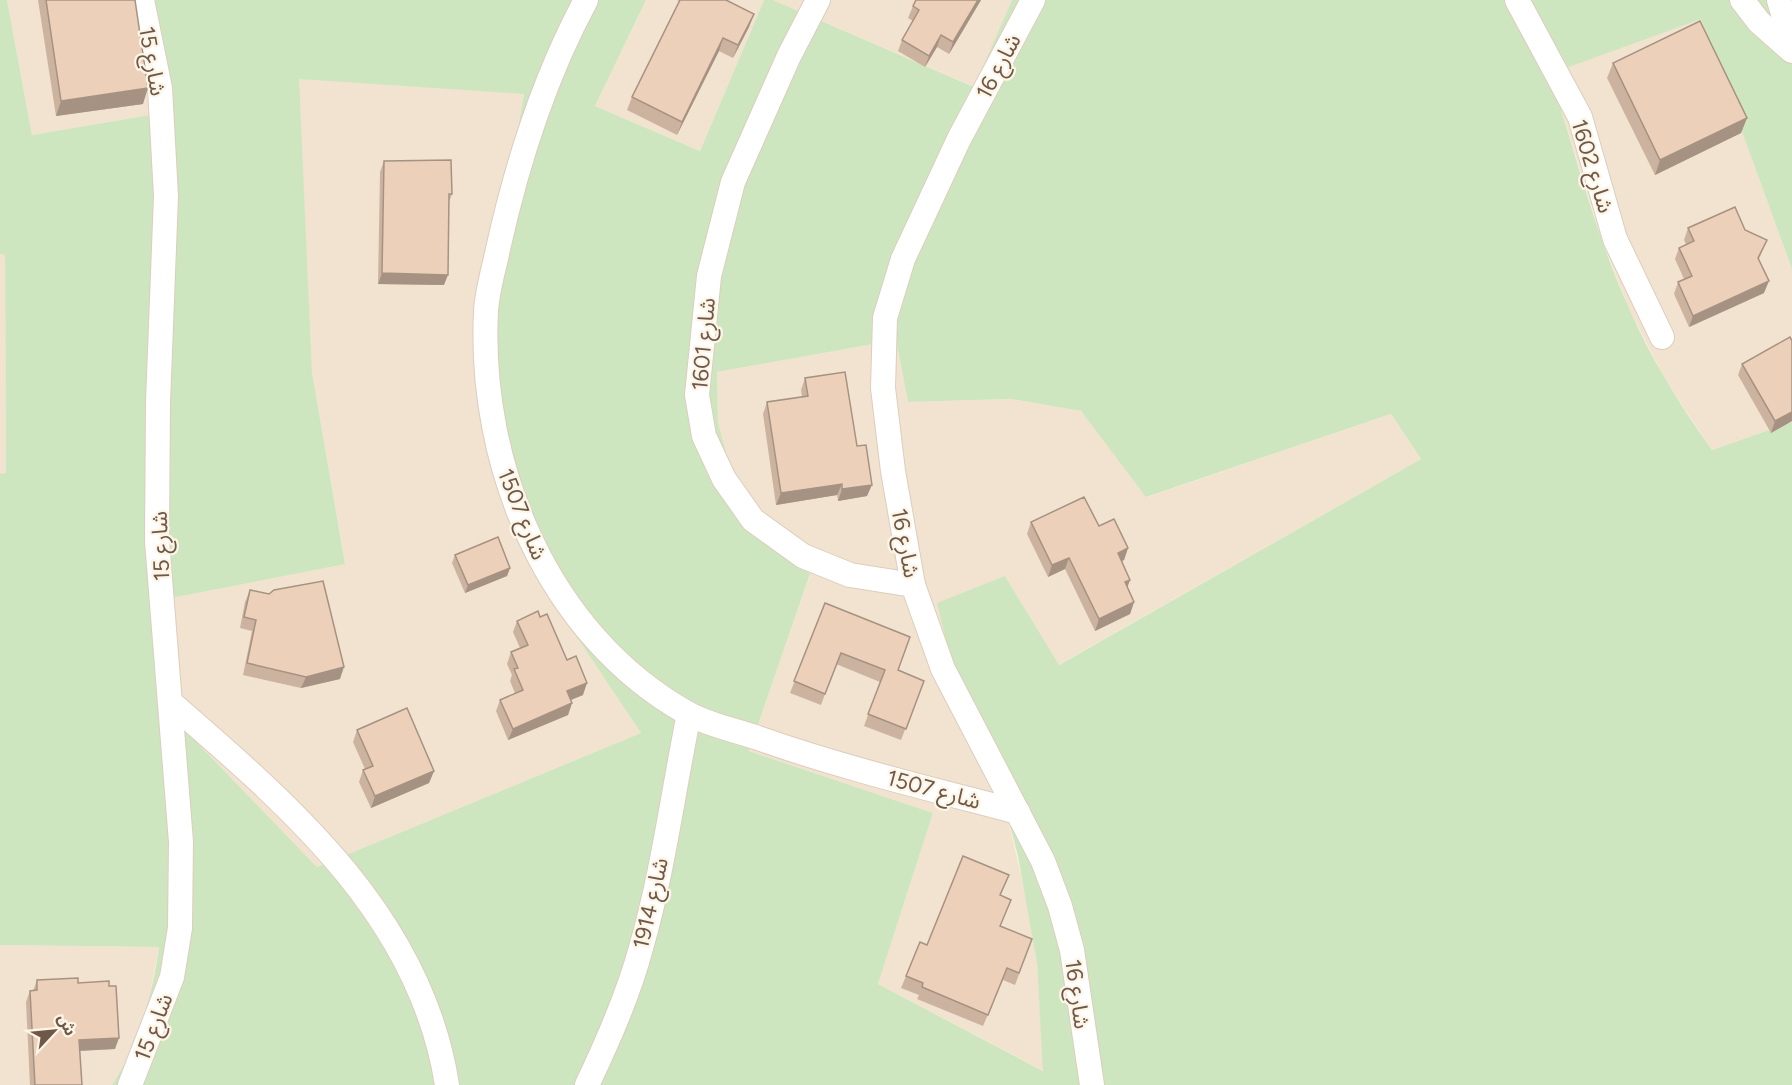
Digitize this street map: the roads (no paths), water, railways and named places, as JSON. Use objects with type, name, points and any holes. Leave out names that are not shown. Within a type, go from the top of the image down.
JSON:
[{"type":"street","name":"شارع 15","points":[[130,1085],[154,1029],[172,976],[180,928],[181,842],[157,541],[158,402],[166,196],[160,88],[142,0]]},
{"type":"street","name":"شارع 1507","points":[[586,0],[537,110],[508,205],[486,308],[485,377],[497,449],[525,531],[555,585],[591,632],[633,677],[689,714],[788,748],[1018,812]]},
{"type":"street","name":"شارع 1601","points":[[818,0],[789,56],[733,182],[709,276],[697,395],[704,436],[724,479],[753,520],[803,556],[850,575],[913,585]]},
{"type":"street","name":"شارع 16","points":[[1033,0],[959,139],[903,259],[885,318],[883,388],[896,492],[913,585],[943,669],[1043,861],[1072,951],[1092,1085]]},
{"type":"street","name":"شارع 1602","points":[[1517,0],[1580,117],[1616,240],[1662,337]]},
{"type":"street","points":[[1742,0],[1759,22],[1792,51]]},
{"type":"street","points":[[1779,0],[1792,44]]},
{"type":"street","points":[[170,702],[245,767],[355,880],[388,930],[422,992],[441,1048],[447,1085]]},
{"type":"street","name":"شارع 1914","points":[[587,1085],[613,1030],[641,949],[658,879],[689,714]]}]
